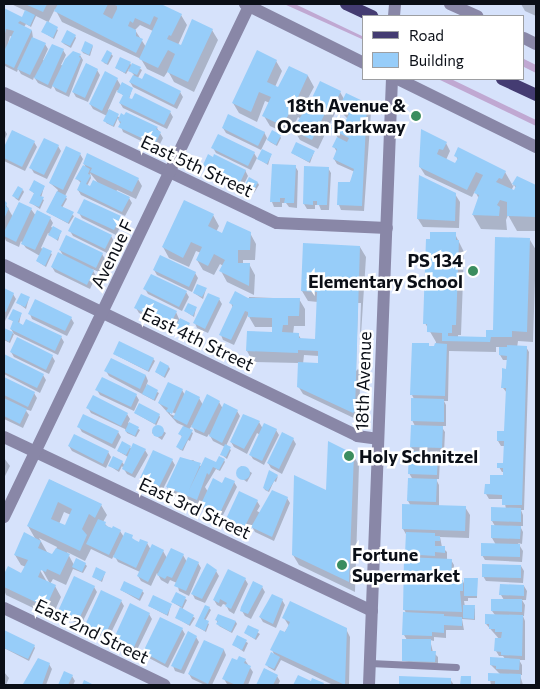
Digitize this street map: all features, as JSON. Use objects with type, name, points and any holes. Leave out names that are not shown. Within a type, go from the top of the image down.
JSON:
[{"type":"main road","points":[[346,4],[370,15]]},
{"type":"main road","points":[[504,80],[536,95]]},
{"type":"street","points":[[450,4],[475,15]]},
{"type":"street","points":[[247,5],[362,62]]},
{"type":"street","name":"Avenue F","points":[[4,517],[170,173],[247,5]]},
{"type":"street","name":"18th Avenue","points":[[369,685],[392,80]]},
{"type":"street","points":[[400,80],[536,147]]},
{"type":"street","name":"East 5th Street","points":[[4,93],[277,223],[386,228]]},
{"type":"street","name":"East 4th Street","points":[[4,265],[357,436],[378,439]]},
{"type":"street","name":"East 3rd Street","points":[[4,437],[372,611]]},
{"type":"street","name":"East 2nd Street","points":[[4,608],[165,685]]},
{"type":"lane","points":[[370,663],[456,667]]},
{"type":"shaded area","points":[[284,4],[295,4],[362,36],[362,39]]},
{"type":"shaded area","points":[[525,60],[536,65],[536,73],[525,68]]},
{"type":"shaded area","points":[[440,80],[453,80],[536,120],[536,126]]},
{"type":"building","points":[[25,4],[47,4],[43,12]]},
{"type":"building","points":[[58,4],[108,4],[103,14],[112,19],[117,9],[117,6],[113,4],[161,4],[182,14],[171,36],[169,35],[167,39],[181,45],[192,19],[213,29],[188,82],[167,72],[175,54],[168,50],[158,68],[139,59],[158,18],[154,16],[150,25],[135,18],[133,23],[130,21],[128,26],[136,30],[136,36],[143,39],[136,53],[54,11]]},
{"type":"building","points":[[4,8],[22,17],[25,10],[35,15],[30,26],[20,21],[18,23],[32,30],[14,68],[4,63],[4,51],[14,31],[6,29],[4,38]]},
{"type":"building","points":[[47,21],[58,27],[53,38],[41,32]]},
{"type":"building","points":[[67,30],[76,35],[70,46],[61,42]]},
{"type":"building","points":[[32,37],[46,43],[30,75],[17,69]]},
{"type":"building","points":[[85,41],[93,45],[89,55],[81,51]]},
{"type":"building","points":[[52,44],[64,49],[48,85],[34,78]]},
{"type":"building","points":[[107,50],[112,53],[107,64],[101,61]]},
{"type":"building","points":[[257,50],[277,60],[267,82],[278,87],[289,66],[308,75],[298,97],[310,102],[320,81],[341,91],[335,104],[331,101],[312,140],[292,130],[303,113],[292,107],[283,126],[262,116],[271,97],[259,92],[251,112],[232,103]]},
{"type":"building","points":[[73,51],[81,54],[79,57],[81,58],[66,93],[52,86],[65,59]]},
{"type":"building","points":[[120,57],[131,62],[125,73],[115,68]]},
{"type":"building","points":[[86,63],[98,69],[85,98],[72,92]]},
{"type":"building","points":[[132,63],[141,67],[137,75],[128,71]]},
{"type":"building","points":[[105,71],[118,78],[102,111],[89,104]]},
{"type":"building","points":[[145,73],[181,91],[174,105],[129,82],[133,75],[142,79]]},
{"type":"building","points":[[122,82],[133,88],[129,98],[132,99],[135,93],[171,111],[164,125],[119,103],[123,95],[117,92]]},
{"type":"building","points":[[346,93],[367,103],[362,206],[337,205],[338,182],[350,182],[354,169],[333,159],[337,149],[332,147],[337,137],[347,142],[349,138],[331,129],[337,116],[346,120],[349,114],[338,109]]},
{"type":"building","points":[[109,109],[119,114],[113,126],[103,121]]},
{"type":"building","points":[[126,112],[158,127],[156,129],[161,132],[156,142],[152,140],[150,142],[118,127],[121,122],[118,120],[121,113],[124,115]]},
{"type":"building","points":[[228,114],[265,132],[258,146],[222,128]]},
{"type":"building","points":[[421,129],[447,142],[443,150],[439,149],[437,154],[455,163],[458,158],[454,156],[458,147],[506,171],[502,179],[499,178],[496,182],[514,190],[516,186],[512,184],[517,176],[536,185],[536,217],[507,216],[507,202],[500,200],[497,205],[500,207],[499,216],[472,215],[479,195],[474,193],[483,175],[476,172],[467,190],[419,167]]},
{"type":"building","points":[[12,130],[35,141],[22,167],[4,158],[4,147]]},
{"type":"building","points":[[272,130],[281,135],[276,145],[267,140]]},
{"type":"building","points":[[218,134],[255,152],[248,166],[211,148]]},
{"type":"building","points":[[44,138],[59,145],[44,175],[29,168]]},
{"type":"building","points":[[296,142],[315,151],[309,162],[291,153]]},
{"type":"building","points":[[66,146],[81,153],[63,190],[49,183]]},
{"type":"building","points":[[262,149],[272,154],[267,164],[257,159]]},
{"type":"building","points":[[87,153],[139,178],[132,192],[90,172],[92,168],[83,164]]},
{"type":"building","points":[[208,154],[213,157],[214,154],[246,170],[239,185],[207,170],[208,167],[203,165]]},
{"type":"building","points":[[272,164],[296,165],[294,203],[284,203],[285,198],[280,198],[280,202],[270,202]]},
{"type":"building","points":[[83,165],[90,169],[88,174],[91,175],[86,184],[90,186],[93,180],[130,197],[122,212],[77,190],[81,181],[75,179]]},
{"type":"building","points":[[304,166],[329,167],[327,205],[317,205],[317,201],[313,201],[313,205],[303,204]]},
{"type":"building","points":[[419,175],[456,193],[455,221],[417,219]]},
{"type":"building","points":[[249,177],[258,182],[253,192],[244,187]]},
{"type":"building","points":[[34,180],[45,186],[40,196],[44,197],[39,207],[29,203],[34,193],[29,190]]},
{"type":"building","points":[[18,186],[23,189],[18,199],[12,196]]},
{"type":"building","points":[[57,191],[67,196],[61,206],[74,212],[68,223],[46,212]]},
{"type":"building","points":[[84,199],[121,216],[114,230],[77,213]]},
{"type":"building","points":[[184,200],[214,214],[208,226],[222,233],[227,221],[251,232],[250,250],[238,250],[238,263],[250,263],[249,286],[219,271],[225,260],[214,254],[208,266],[196,260],[202,247],[191,242],[183,258],[162,247]]},
{"type":"building","points":[[5,201],[7,203],[6,207],[9,208],[4,219]]},
{"type":"building","points":[[19,202],[32,208],[16,242],[4,236],[4,232]]},
{"type":"building","points":[[37,210],[51,217],[35,250],[21,244]]},
{"type":"building","points":[[75,217],[112,235],[105,249],[68,231]]},
{"type":"building","points":[[53,226],[62,231],[57,240],[48,235]]},
{"type":"building","points":[[430,232],[456,232],[456,240],[459,240],[456,325],[452,325],[452,333],[448,333],[448,336],[486,337],[486,330],[493,330],[495,237],[530,238],[527,332],[512,331],[512,337],[491,337],[490,342],[442,341],[442,333],[427,332],[427,324],[423,324],[426,239],[430,239]]},
{"type":"building","points":[[66,235],[103,253],[96,268],[59,250]]},
{"type":"building","points":[[303,243],[360,246],[355,411],[353,413],[297,387],[298,362],[318,363],[318,351],[298,350],[298,353],[246,351],[247,331],[272,332],[272,318],[248,317],[248,312],[245,311],[231,340],[219,335],[233,305],[229,303],[235,291],[248,298],[300,298],[299,316],[288,316],[288,325],[283,325],[282,332],[299,333],[299,338],[315,339],[317,292],[301,291]]},
{"type":"building","points":[[43,247],[52,251],[45,266],[36,261]]},
{"type":"building","points":[[58,252],[94,270],[87,285],[51,267]]},
{"type":"building","points":[[160,255],[196,272],[189,287],[153,270]]},
{"type":"building","points":[[151,274],[187,291],[179,307],[143,289]]},
{"type":"building","points":[[197,284],[207,288],[202,297],[193,293]]},
{"type":"building","points":[[4,288],[14,293],[6,312],[4,311]]},
{"type":"building","points":[[21,293],[30,297],[25,307],[16,303]]},
{"type":"building","points":[[208,293],[220,298],[205,329],[193,323]]},
{"type":"building","points":[[141,294],[177,311],[170,325],[134,308]]},
{"type":"building","points":[[35,299],[72,317],[65,331],[28,314]]},
{"type":"building","points":[[188,303],[197,307],[193,316],[184,311]]},
{"type":"building","points":[[13,309],[22,313],[18,322],[23,325],[26,319],[62,336],[55,351],[10,329],[13,321],[8,319]]},
{"type":"building","points":[[180,318],[190,323],[185,333],[175,328]]},
{"type":"building","points":[[4,328],[13,332],[9,342],[4,339]]},
{"type":"building","points":[[17,337],[53,355],[46,370],[10,352]]},
{"type":"building","points":[[119,341],[154,358],[148,371],[113,354]]},
{"type":"building","points":[[412,343],[429,343],[429,346],[434,346],[435,343],[447,344],[445,396],[410,395]]},
{"type":"building","points":[[507,345],[527,346],[522,505],[502,505],[502,495],[484,494],[485,484],[490,484],[490,475],[503,475],[503,468],[497,468],[497,463],[503,463],[504,441],[497,441],[497,431],[504,431],[506,388],[501,388],[502,368],[506,369],[507,356],[499,355],[499,347],[507,347]]},
{"type":"building","points":[[4,354],[44,374],[37,388],[4,372]]},
{"type":"building","points":[[111,358],[146,375],[140,389],[104,371]]},
{"type":"building","points":[[160,361],[169,366],[164,377],[155,372]]},
{"type":"building","points":[[4,377],[35,392],[28,407],[4,395]]},
{"type":"building","points":[[102,377],[137,394],[131,407],[95,390]]},
{"type":"building","points":[[168,382],[183,389],[172,414],[166,411],[168,408],[158,403]]},
{"type":"building","points":[[147,384],[158,390],[154,400],[142,394]]},
{"type":"building","points":[[186,390],[200,397],[187,425],[173,418]]},
{"type":"building","points":[[207,394],[220,401],[204,433],[191,427]]},
{"type":"building","points":[[93,395],[128,413],[121,426],[86,408]]},
{"type":"building","points":[[4,398],[27,409],[20,424],[4,416]]},
{"type":"building","points":[[411,398],[444,399],[444,422],[411,421]]},
{"type":"building","points":[[139,403],[160,414],[155,424],[134,413]]},
{"type":"building","points":[[224,403],[238,410],[222,443],[209,436]]},
{"type":"building","points":[[83,414],[119,431],[112,444],[77,427]]},
{"type":"building","points":[[243,414],[260,421],[244,449],[230,442]]},
{"type":"building","points":[[129,422],[139,427],[135,436],[125,431]]},
{"type":"building","points":[[264,423],[277,429],[262,461],[249,455]]},
{"type":"building","points":[[156,425],[160,425],[164,431],[160,437],[156,437],[152,433],[152,429]]},
{"type":"building","points":[[411,425],[443,426],[442,448],[410,447]]},
{"type":"building","points":[[183,426],[193,430],[182,450],[176,447],[182,436],[178,434]]},
{"type":"building","points":[[282,432],[294,438],[279,469],[267,463]]},
{"type":"building","points":[[74,434],[109,451],[103,464],[68,446]]},
{"type":"building","points":[[122,441],[131,446],[126,455],[117,451]]},
{"type":"building","points":[[328,441],[354,454],[349,582],[292,555],[294,475],[326,490]]},
{"type":"building","points":[[133,443],[146,449],[132,474],[122,469]]},
{"type":"building","points":[[225,444],[231,447],[226,457],[220,455]]},
{"type":"building","points":[[153,450],[173,459],[159,487],[140,478]]},
{"type":"building","points":[[409,451],[438,452],[437,475],[408,474]]},
{"type":"building","points":[[113,456],[123,461],[118,470],[108,466]]},
{"type":"building","points":[[219,456],[225,459],[219,470],[213,467],[209,475],[207,473],[197,500],[166,487],[180,457],[201,463],[189,490],[205,457],[216,462]]},
{"type":"building","points":[[243,466],[248,468],[250,473],[248,478],[243,480],[238,478],[236,473],[238,468]]},
{"type":"building","points":[[269,470],[278,475],[268,491],[263,488]]},
{"type":"building","points":[[225,477],[235,481],[219,515],[200,506],[213,478],[222,483]]},
{"type":"building","points":[[408,478],[437,479],[436,502],[407,501]]},
{"type":"building","points":[[49,479],[102,504],[95,518],[89,514],[82,529],[87,535],[80,551],[27,526]],"holes":[[[58,502],[72,509],[65,525],[51,519]]]},
{"type":"building","points":[[272,490],[288,497],[272,537],[251,527]]},
{"type":"building","points":[[239,491],[258,500],[244,528],[226,519]]},
{"type":"building","points":[[402,504],[466,506],[465,531],[402,529]]},
{"type":"building","points":[[491,507],[521,508],[521,522],[491,521]]},
{"type":"building","points":[[98,519],[106,522],[105,525],[109,527],[112,528],[113,526],[121,530],[109,555],[86,544]]},
{"type":"building","points":[[491,525],[521,526],[520,539],[491,538]]},
{"type":"building","points":[[24,532],[41,541],[38,548],[52,554],[56,548],[70,554],[60,575],[47,569],[46,572],[41,570],[38,577],[56,585],[46,607],[4,587],[4,574],[8,566],[21,573],[28,560],[14,555]]},
{"type":"building","points":[[125,532],[133,535],[132,538],[139,542],[140,539],[148,542],[136,568],[113,557]]},
{"type":"building","points":[[406,532],[435,533],[435,536],[440,536],[440,541],[435,541],[435,546],[445,546],[445,553],[435,552],[435,556],[405,554]]},
{"type":"building","points":[[481,543],[520,544],[520,557],[481,556]]},
{"type":"building","points":[[152,544],[164,550],[148,582],[137,576]]},
{"type":"building","points":[[171,548],[184,554],[172,578],[167,576],[165,579],[157,575]]},
{"type":"building","points":[[188,557],[199,562],[186,591],[174,586]]},
{"type":"building","points":[[404,557],[452,559],[451,579],[463,580],[463,591],[460,591],[462,612],[403,610]]},
{"type":"building","points":[[76,558],[86,563],[82,572],[72,567]]},
{"type":"building","points":[[207,563],[217,570],[202,599],[191,594]]},
{"type":"building","points":[[482,564],[521,565],[521,578],[482,577]]},
{"type":"building","points":[[96,567],[106,572],[101,581],[92,577]]},
{"type":"building","points":[[228,569],[246,578],[231,609],[225,606],[227,603],[220,599],[219,603],[213,600]]},
{"type":"building","points":[[74,576],[95,586],[78,621],[58,611]]},
{"type":"building","points":[[464,578],[478,578],[477,596],[464,596]]},
{"type":"building","points":[[124,581],[143,590],[139,599],[120,590]]},
{"type":"building","points":[[253,581],[263,586],[248,614],[240,611]]},
{"type":"building","points":[[500,584],[524,585],[524,596],[499,595]]},
{"type":"building","points":[[101,590],[122,600],[105,635],[85,625]]},
{"type":"building","points":[[176,592],[186,597],[182,607],[171,602]]},
{"type":"building","points":[[272,594],[283,599],[273,624],[259,617]]},
{"type":"building","points":[[153,595],[172,604],[167,615],[148,606]]},
{"type":"building","points":[[491,599],[522,599],[522,612],[491,611]]},
{"type":"building","points":[[290,601],[347,628],[345,685],[270,650],[280,630],[285,632],[290,622],[282,618]]},
{"type":"building","points":[[130,603],[150,613],[134,647],[114,638]]},
{"type":"building","points":[[205,605],[210,607],[204,619],[209,621],[205,631],[195,626]]},
{"type":"building","points":[[463,605],[475,605],[474,619],[463,618]]},
{"type":"building","points":[[180,607],[194,615],[189,625],[175,618]]},
{"type":"building","points":[[403,612],[462,617],[462,626],[444,625],[444,633],[432,632],[432,636],[402,635]]},
{"type":"building","points":[[218,614],[236,621],[231,632],[216,624],[218,621],[215,620]]},
{"type":"building","points":[[485,614],[523,615],[522,656],[501,655],[501,652],[494,651],[495,638],[501,638],[502,632],[495,632],[495,629],[489,629],[489,624],[485,624]]},
{"type":"building","points":[[160,617],[183,628],[165,664],[143,652]]},
{"type":"building","points":[[248,625],[259,630],[255,639],[244,633]]},
{"type":"building","points":[[4,630],[35,645],[28,659],[4,648]]},
{"type":"building","points":[[188,631],[197,636],[181,670],[171,666]]},
{"type":"building","points":[[237,635],[247,640],[242,650],[232,645]]},
{"type":"building","points":[[402,639],[431,639],[431,651],[436,651],[435,662],[402,661]]},
{"type":"building","points":[[204,640],[224,649],[208,684],[188,674]]},
{"type":"building","points":[[271,652],[280,657],[274,669],[265,665]]},
{"type":"building","points":[[239,656],[246,659],[244,663],[251,666],[243,685],[236,685],[222,679],[232,658],[237,660]]},
{"type":"building","points":[[490,657],[520,659],[519,670],[496,669],[496,666],[490,665]]},
{"type":"building","points":[[38,658],[50,663],[42,685],[23,684]]},
{"type":"building","points":[[264,668],[278,675],[273,685],[256,685]]},
{"type":"building","points":[[64,671],[73,675],[68,685],[58,685]]},
{"type":"building","points":[[488,673],[521,674],[520,685],[495,685],[495,681],[488,681]]},
{"type":"building","points":[[298,675],[311,681],[312,678],[324,683],[323,685],[293,685]]},
{"type":"building","points":[[399,676],[451,678],[451,685],[399,685]]},
{"type":"building","points":[[461,676],[471,676],[471,685],[460,685]]},
{"type":"building","points":[[84,680],[94,685],[82,685]]},
{"type":"place","name":"18th Avenue & Ocean Parkway","points":[[416,116]]},
{"type":"place","name":"PS 134 Elementary School","points":[[473,271]]},
{"type":"place","name":"Holy Schnitzel","points":[[349,456]]},
{"type":"place","name":"Fortune Supermarket","points":[[342,565]]}]
